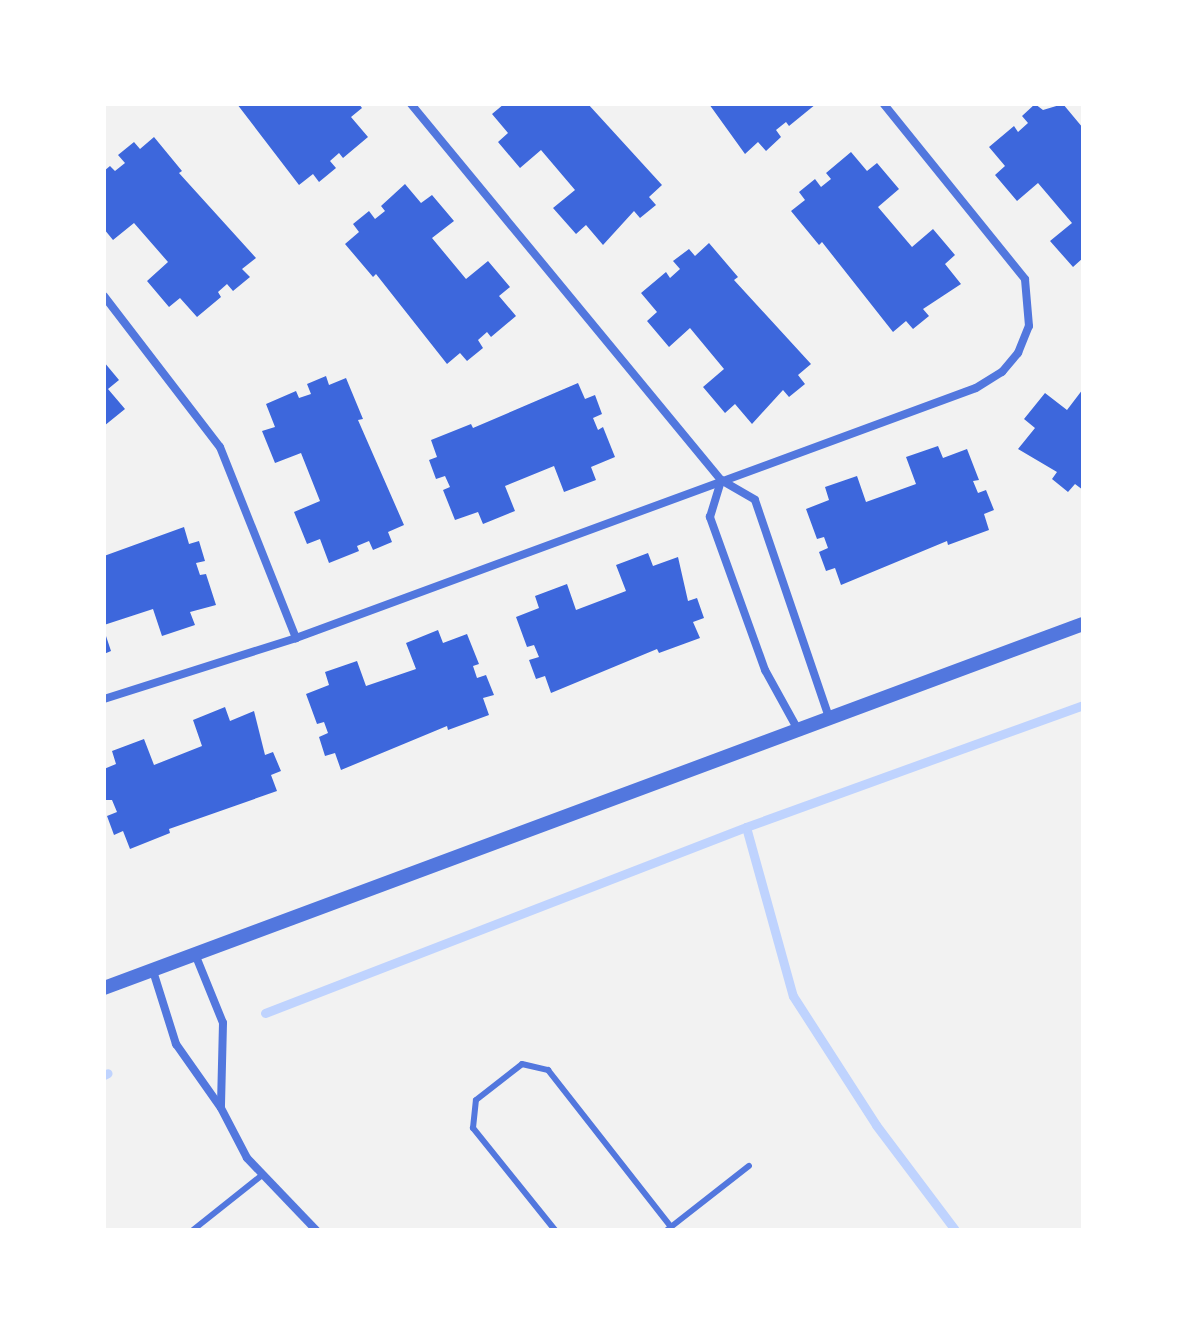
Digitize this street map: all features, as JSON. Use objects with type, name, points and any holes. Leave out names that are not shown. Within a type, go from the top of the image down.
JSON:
[{"type":"street","points":[[411,104],[721,480],[755,500],[828,715]]},
{"type":"street","points":[[104,699],[296,638],[976,388],[1002,372],[1018,353],[1029,326],[1025,279],[884,104]]},
{"type":"street","points":[[104,296],[220,447],[296,638]]},
{"type":"street","points":[[721,480],[710,517],[765,670],[797,728]]},
{"type":"street","points":[[104,988],[828,715],[1083,624]]},
{"type":"street","points":[[195,954],[223,1023],[221,1108]]},
{"type":"street","points":[[153,971],[176,1044],[221,1108],[261,1176],[316,1230]]},
{"type":"lane","points":[[555,1230],[473,1128],[476,1100],[522,1064],[548,1070],[669,1228],[749,1166]]},
{"type":"lane","points":[[193,1230],[261,1176]]},
{"type":"building","points":[[237,104],[359,104],[362,108],[351,117],[368,137],[343,158],[339,153],[330,161],[336,168],[319,182],[313,174],[299,185]]},
{"type":"building","points":[[504,104],[588,104],[662,185],[649,197],[656,205],[640,218],[634,211],[603,245],[586,225],[576,234],[553,208],[575,190],[541,150],[520,168],[498,142],[508,133],[492,114]]},
{"type":"building","points":[[709,104],[816,104],[789,126],[786,122],[776,130],[781,137],[766,151],[758,142],[745,154]]},
{"type":"building","points":[[1035,104],[1043,110],[1063,104],[1083,128],[1083,258],[1073,267],[1050,241],[1072,223],[1038,183],[1017,201],[995,175],[1005,166],[989,147],[1014,126],[1018,132],[1028,123],[1022,116]]},
{"type":"building","points":[[154,137],[182,171],[179,173],[256,258],[242,269],[250,277],[233,291],[227,284],[218,292],[221,297],[197,317],[180,298],[169,307],[147,281],[168,262],[134,223],[113,240],[104,229],[104,171],[110,166],[115,171],[125,163],[118,155],[134,142],[140,149]]},
{"type":"building","points":[[851,152],[867,171],[877,163],[899,189],[878,207],[912,247],[933,229],[955,255],[945,264],[961,284],[923,309],[929,316],[913,329],[906,321],[893,332],[822,242],[819,245],[791,211],[805,200],[799,192],[815,179],[821,187],[831,179],[826,173]]},
{"type":"building","points":[[405,184],[421,203],[432,195],[454,221],[432,238],[466,279],[488,261],[510,287],[499,296],[516,316],[491,337],[487,332],[478,340],[483,348],[467,361],[460,353],[447,364],[376,274],[373,277],[345,244],[359,232],[353,224],[369,211],[375,219],[385,211],[381,206]]},
{"type":"building","points":[[709,243],[738,277],[734,280],[811,364],[798,375],[805,384],[789,397],[783,390],[752,424],[735,404],[725,413],[703,387],[724,369],[690,328],[669,347],[647,321],[657,312],[641,293],[666,272],[670,278],[680,269],[673,261],[689,249],[695,256]]},
{"type":"building","points":[[104,362],[119,380],[108,389],[125,409],[104,426]]},
{"type":"building","points":[[326,376],[329,385],[346,378],[363,419],[358,420],[404,525],[388,532],[392,542],[373,550],[369,541],[357,546],[359,551],[329,563],[320,539],[307,544],[294,512],[320,501],[301,453],[275,463],[262,431],[275,427],[266,404],[296,391],[299,398],[311,394],[307,384]]},
{"type":"building","points":[[578,383],[585,399],[595,395],[602,414],[593,418],[598,430],[603,427],[615,457],[591,467],[596,480],[564,492],[554,466],[505,486],[515,511],[483,524],[478,512],[455,520],[443,490],[450,487],[445,476],[436,479],[429,460],[437,457],[431,440],[471,424],[473,428]]},
{"type":"building","points":[[1083,389],[1083,490],[1075,484],[1068,492],[1052,479],[1057,472],[1018,449],[1035,428],[1024,419],[1045,393],[1067,410]]},
{"type":"building","points":[[938,446],[943,458],[967,449],[979,480],[973,481],[978,493],[986,490],[994,510],[984,514],[989,530],[948,545],[947,541],[841,585],[835,568],[826,571],[819,552],[828,548],[824,537],[817,539],[806,509],[829,500],[825,487],[857,476],[866,502],[916,484],[906,457]]},
{"type":"building","points":[[184,527],[189,544],[199,541],[205,561],[196,563],[200,575],[206,574],[216,605],[190,612],[195,625],[162,636],[153,609],[104,625],[104,556]]},
{"type":"building","points":[[648,553],[653,566],[678,557],[688,601],[697,598],[704,618],[693,622],[700,638],[659,653],[657,649],[551,693],[545,676],[536,679],[529,660],[539,657],[534,645],[527,647],[516,617],[539,608],[535,596],[567,584],[576,610],[626,591],[616,565]]},
{"type":"building","points":[[104,630],[111,651],[104,654]]},
{"type":"building","points":[[438,630],[443,643],[467,634],[479,664],[473,666],[477,678],[486,675],[494,695],[483,698],[489,715],[448,730],[447,726],[341,770],[335,753],[325,756],[319,737],[328,733],[324,722],[317,724],[306,694],[329,685],[325,672],[357,661],[366,686],[416,669],[406,643]]},
{"type":"building","points":[[225,707],[230,721],[254,711],[265,755],[273,752],[281,771],[271,775],[277,791],[169,829],[170,833],[130,849],[123,831],[114,835],[107,816],[117,812],[112,800],[104,800],[104,769],[116,764],[112,751],[144,739],[154,765],[202,746],[193,720]]},
{"type":"waterway","points":[[265,1013],[746,827],[1083,705]]},
{"type":"waterway","points":[[746,827],[793,996],[876,1125],[955,1230]]},
{"type":"waterway","points":[[104,1075],[108,1073]]}]
